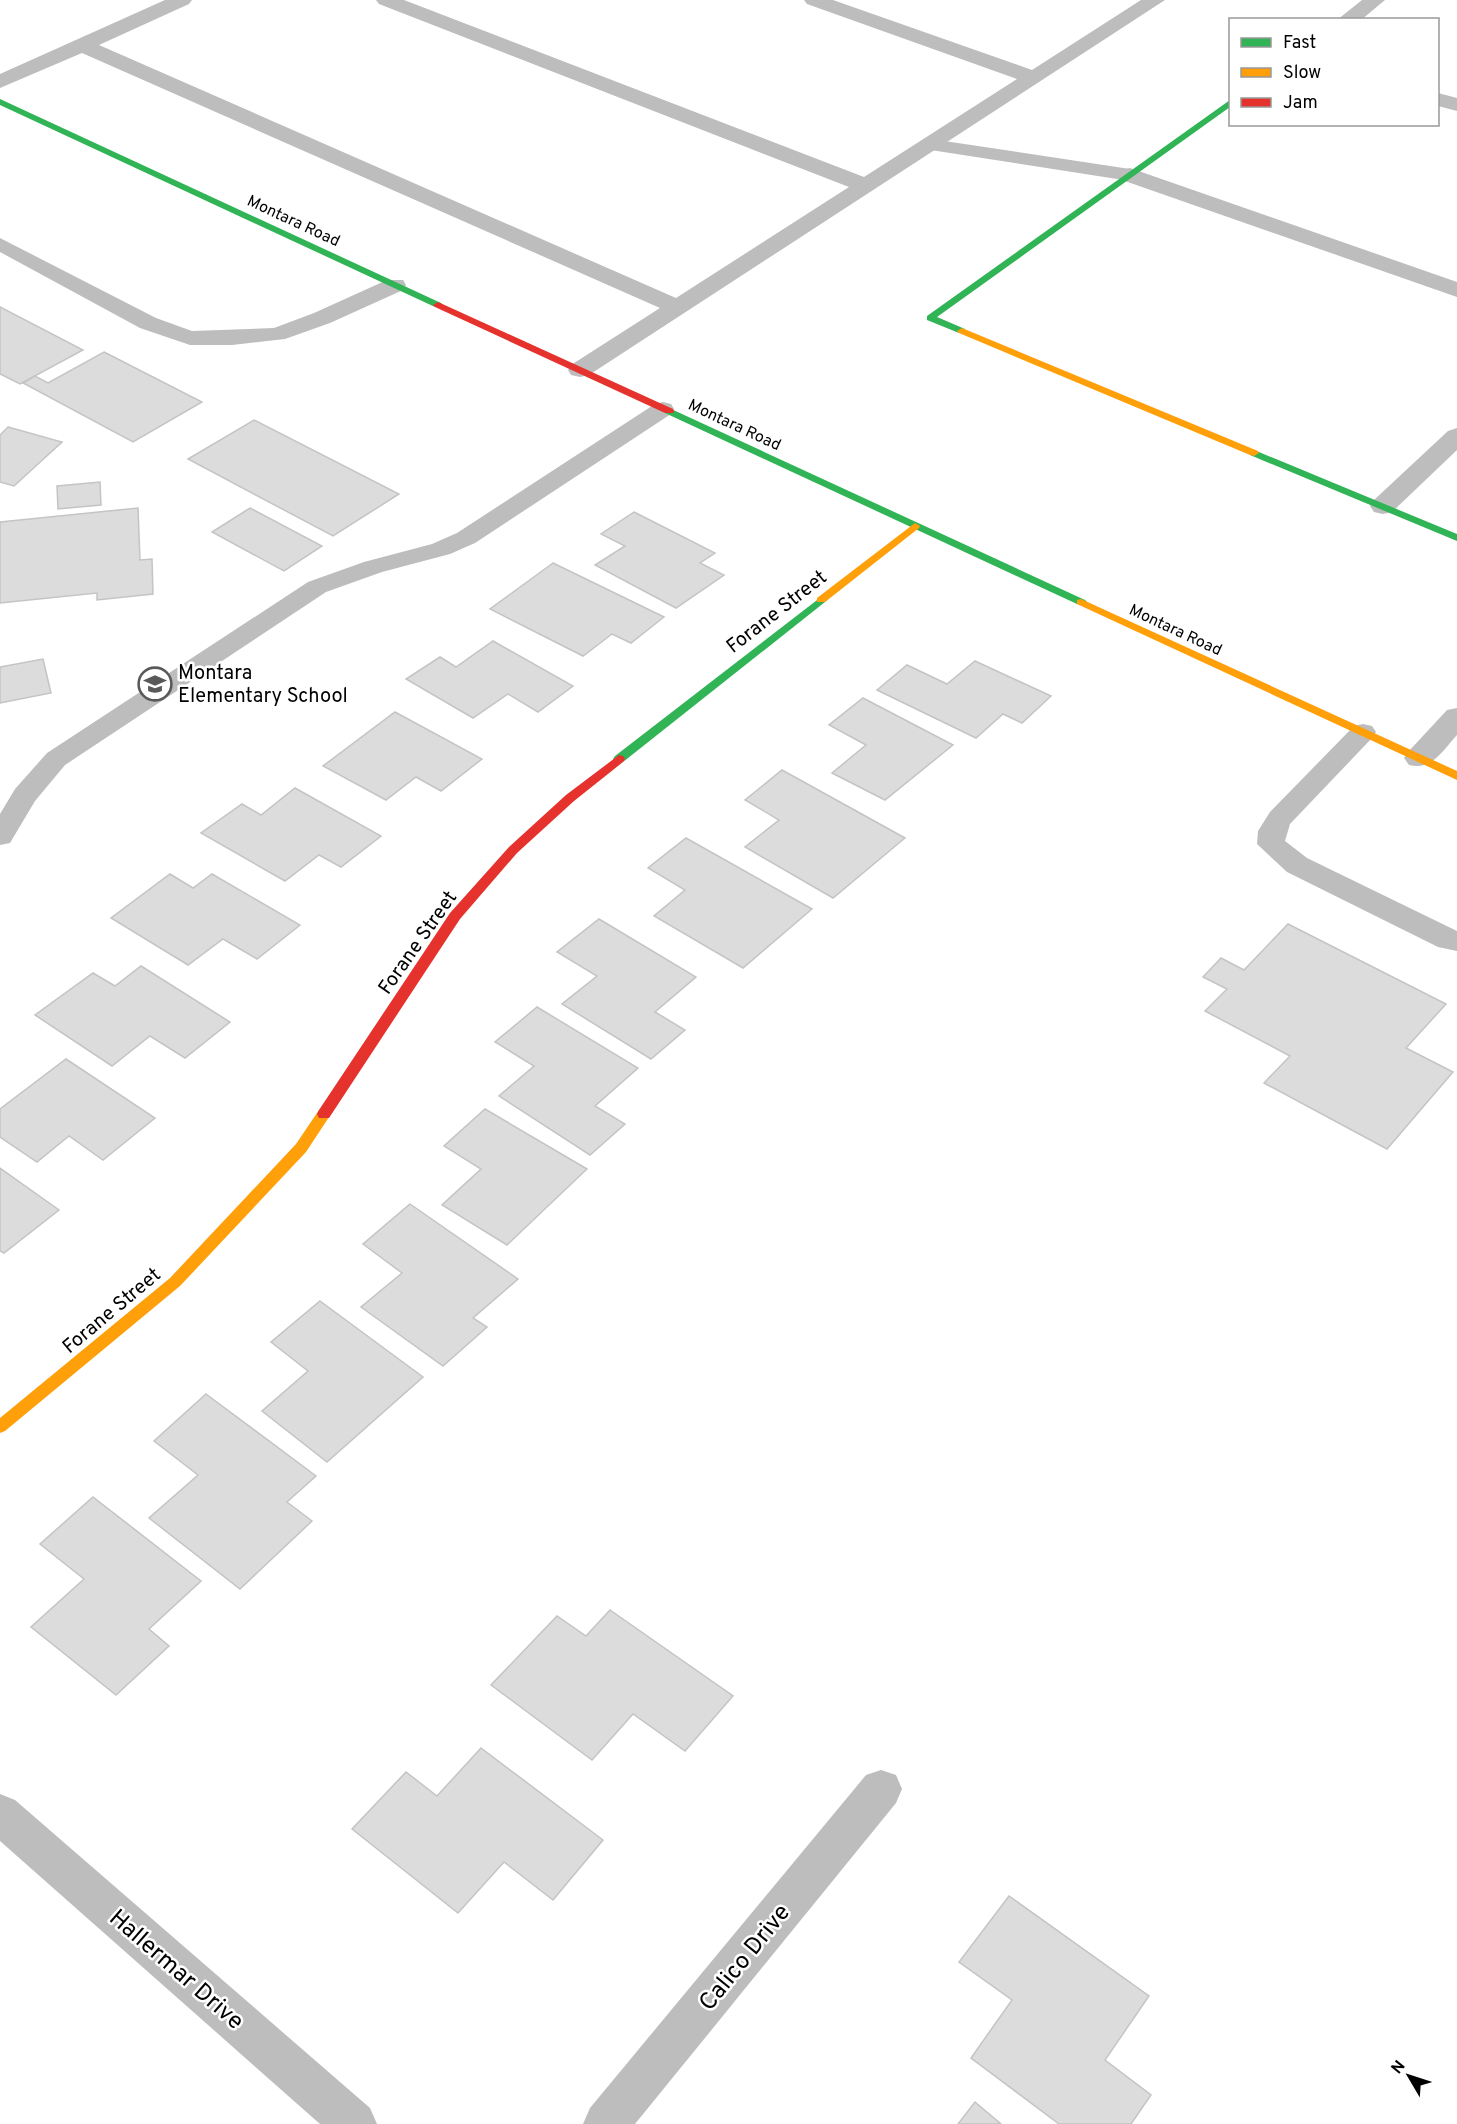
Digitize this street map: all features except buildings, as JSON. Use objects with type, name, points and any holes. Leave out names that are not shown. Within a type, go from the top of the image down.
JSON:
[{"type":"street","points":[[0,82],[182,0]]},
{"type":"street","points":[[386,0],[866,186]]},
{"type":"street","points":[[814,0],[1034,78]]},
{"type":"street","points":[[580,370],[1155,0]]},
{"type":"street","points":[[1350,18],[1374,0]]},
{"type":"street","points":[[81,45],[678,307]]},
{"type":"street","points":[[1439,100],[1457,105]]},
{"type":"street","name":"Montara Road","points":[[0,102],[1457,776]]},
{"type":"street","points":[[1229,104],[930,318],[1457,538]]},
{"type":"street","points":[[1130,175],[1457,290]]},
{"type":"street","points":[[1383,506],[1457,436]]},
{"type":"street","name":"Forane Street","points":[[0,1427],[175,1282],[301,1148],[455,916],[513,850],[570,798],[915,526]]},
{"type":"street","points":[[1419,758],[1457,717]]},
{"type":"street","name":"Calico Drive","points":[[606,2124],[881,1789]]},
{"type":"street","name":"Hallermar Drive","points":[[0,1814],[354,2124]]},
{"type":"lane","points":[[931,145],[1130,175]]},
{"type":"lane","points":[[0,244],[148,322],[190,338],[232,338],[277,333],[322,318],[395,285]]},
{"type":"lane","points":[[0,836],[25,795],[56,759],[317,587],[373,567],[441,549],[466,538],[663,409]]},
{"type":"lane","points":[[1363,732],[1280,818],[1272,831],[1271,844],[1297,865],[1448,940],[1457,941]]},
{"type":"traffic: fast","points":[[0,102],[438,305]]},
{"type":"traffic: fast","points":[[962,331],[930,318],[1229,104]]},
{"type":"traffic: fast","points":[[669,411],[1081,602]]},
{"type":"traffic: fast","points":[[1254,453],[1457,538]]},
{"type":"traffic: fast","points":[[619,759],[821,600]]},
{"type":"traffic: slow","points":[[962,331],[1254,453]]},
{"type":"traffic: slow","points":[[821,600],[915,526]]},
{"type":"traffic: slow","points":[[1081,602],[1457,776]]},
{"type":"traffic: slow","points":[[0,1427],[175,1282],[301,1148],[324,1114]]},
{"type":"traffic: jam","points":[[438,305],[669,411]]},
{"type":"traffic: jam","points":[[324,1114],[455,916],[513,850],[570,798],[619,759]]},
{"type":"place","name":"Montara Elementary School","points":[[155,684]]}]
